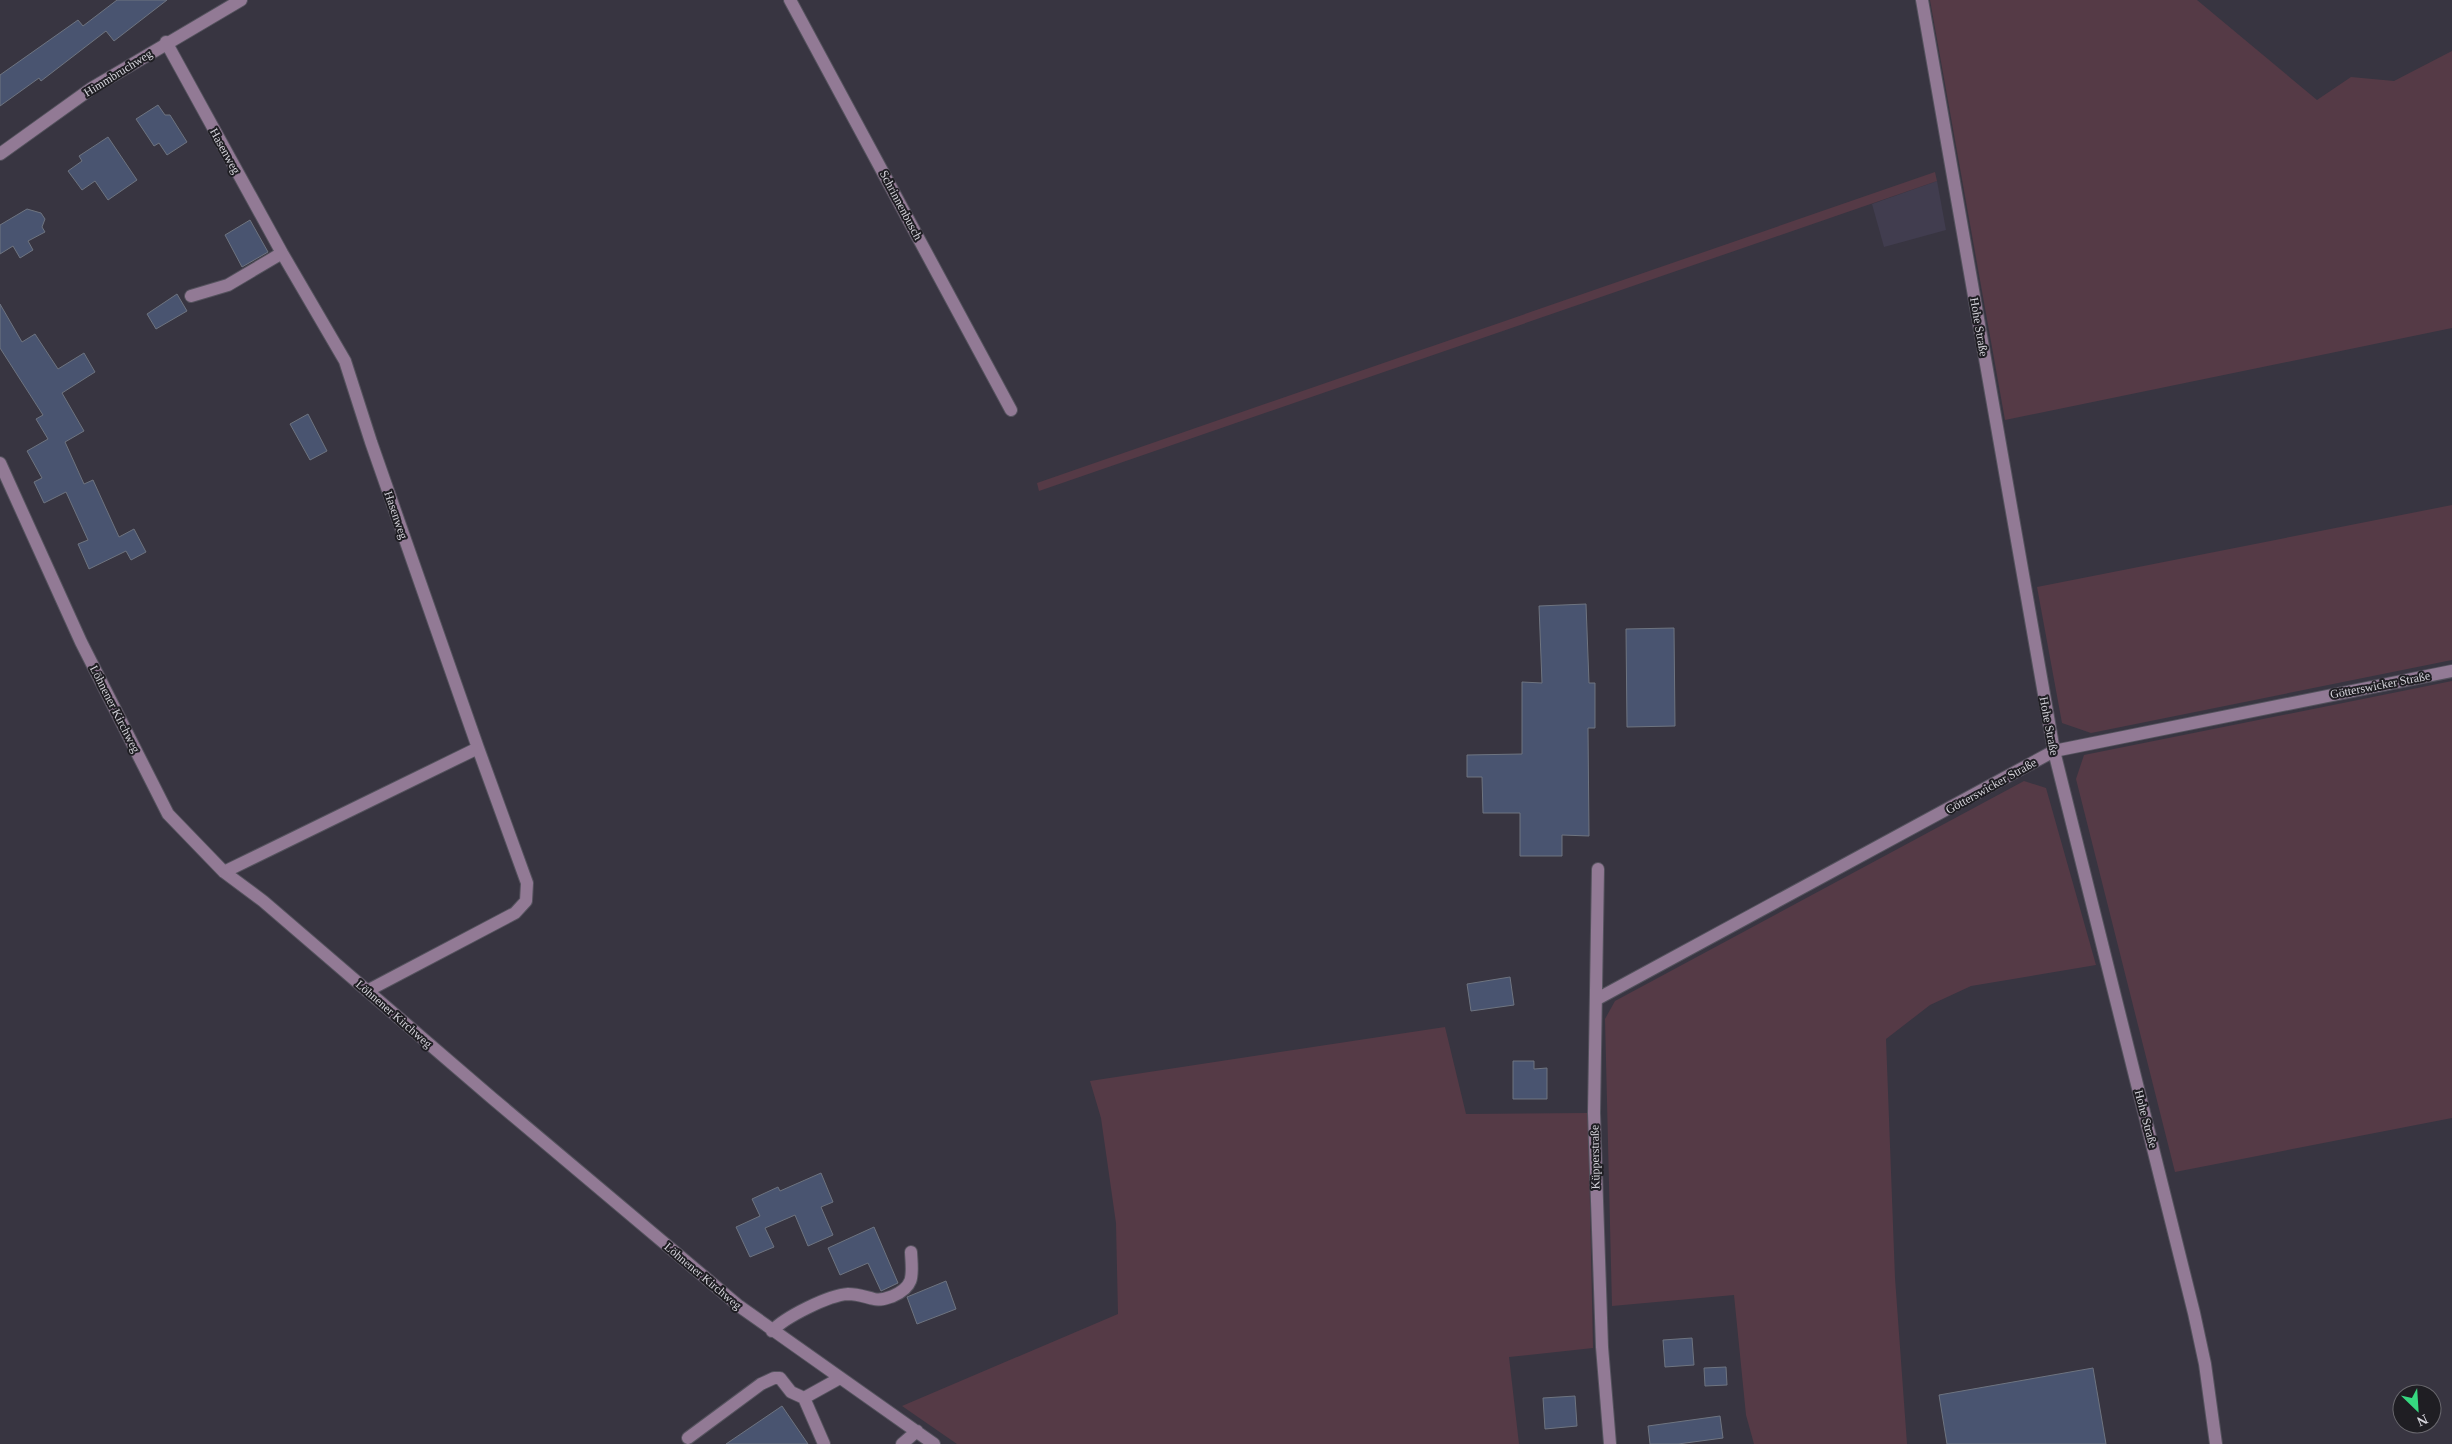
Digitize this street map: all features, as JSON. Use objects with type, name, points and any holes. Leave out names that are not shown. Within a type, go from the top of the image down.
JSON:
[{"type":"street","name":"Himmbruchweg","points":[[0,154],[92,88],[166,42],[241,0]]},
{"type":"street","name":"Schrinnenbusch","points":[[790,0],[1011,410]]},
{"type":"street","name":"Hohe Straße","points":[[1922,0],[2054,751],[2194,1313],[2205,1364],[2216,1444]]},
{"type":"street","name":"Hasenweg","points":[[166,42],[282,253],[345,361],[368,433],[527,883],[526,901],[515,913],[367,991]]},
{"type":"street","points":[[191,296],[228,285],[282,253]]},
{"type":"street","name":"Löhnener Kirchweg","points":[[0,463],[81,642],[168,814],[224,872],[263,901],[696,1270],[772,1330],[934,1444]]},
{"type":"street","name":"Götterswicker Straße","points":[[1597,999],[2054,751],[2452,671]]},
{"type":"street","points":[[224,872],[478,748]]},
{"type":"street","name":"Küpperstraße","points":[[1598,869],[1594,1113],[1602,1347],[1610,1444]]},
{"type":"street","points":[[772,1330],[781,1321],[837,1296],[864,1295],[875,1300],[884,1300],[900,1293],[910,1285],[912,1277],[911,1252]]},
{"type":"street","points":[[688,1438],[760,1384],[774,1378],[780,1378],[791,1392],[804,1398],[824,1444]]},
{"type":"street","points":[[804,1398],[840,1378]]},
{"type":"street","points":[[902,1444],[917,1431]]},
{"type":"shaded area","points":[[1930,0],[2197,0],[2317,100],[2351,77],[2394,81],[2452,51],[2452,328],[2005,420]]},
{"type":"shaded area","points":[[1935,172],[1937,181],[1039,491],[1037,483]]},
{"type":"shaded area","points":[[1937,181],[1946,230],[1884,247],[1872,204]]},
{"type":"shaded area","points":[[2452,505],[2452,660],[2091,733],[2062,723],[2037,587]]},
{"type":"shaded area","points":[[2452,681],[2452,1118],[2175,1172],[2076,779],[2084,755]]},
{"type":"shaded area","points":[[2024,781],[2046,788],[2096,965],[1971,986],[1930,1005],[1886,1039],[1895,1278],[1907,1444],[1754,1444],[1746,1415],[1734,1295],[1612,1306],[1605,1019],[1615,1001]]},
{"type":"shaded area","points":[[1445,1027],[1466,1114],[1588,1113],[1593,1348],[1509,1357],[1519,1444],[957,1444],[902,1406],[1118,1314],[1116,1223],[1101,1118],[1090,1081]]},
{"type":"building","points":[[117,0],[167,0],[114,41],[106,31],[41,81],[39,78],[0,106],[0,75],[78,20],[83,26]]},
{"type":"building","points":[[158,105],[165,115],[170,115],[187,142],[167,155],[159,143],[154,146],[136,119]]},
{"type":"building","points":[[108,137],[137,180],[108,200],[95,181],[82,190],[68,171],[82,161],[79,156]]},
{"type":"building","points":[[27,209],[41,213],[45,219],[42,227],[45,232],[28,241],[33,250],[20,258],[13,246],[0,254],[0,225]]},
{"type":"building","points":[[250,220],[268,252],[242,267],[225,235]]},
{"type":"building","points":[[177,294],[187,311],[156,329],[147,314]]},
{"type":"building","points":[[0,304],[22,342],[35,334],[58,369],[84,353],[95,372],[62,393],[84,431],[65,442],[84,484],[93,480],[119,537],[134,529],[146,552],[131,560],[126,551],[89,569],[78,544],[88,540],[66,492],[44,503],[34,482],[42,478],[27,451],[48,439],[36,419],[43,415],[0,348]]},
{"type":"building","points":[[308,414],[327,451],[310,460],[290,424]]},
{"type":"building","points":[[1586,604],[1589,683],[1595,683],[1595,728],[1588,728],[1589,836],[1562,835],[1562,856],[1520,856],[1520,813],[1483,813],[1482,777],[1467,777],[1467,755],[1522,754],[1522,682],[1542,683],[1539,606]]},
{"type":"building","points":[[1674,628],[1675,726],[1627,727],[1626,629]]},
{"type":"building","points":[[1510,977],[1514,1005],[1471,1011],[1467,984]]},
{"type":"building","points":[[1513,1061],[1534,1061],[1534,1069],[1547,1068],[1547,1099],[1513,1099]]},
{"type":"building","points":[[821,1173],[833,1202],[821,1207],[833,1235],[808,1246],[795,1215],[765,1228],[774,1247],[750,1257],[736,1227],[760,1216],[752,1199],[778,1187],[780,1191]]},
{"type":"building","points":[[874,1227],[898,1283],[881,1291],[868,1263],[840,1275],[828,1248]]},
{"type":"building","points":[[946,1281],[956,1309],[917,1324],[907,1297]]},
{"type":"building","points":[[1692,1338],[1694,1365],[1665,1367],[1663,1340]]},
{"type":"building","points":[[1726,1367],[1727,1385],[1705,1386],[1704,1368]]},
{"type":"building","points":[[2093,1368],[2106,1444],[1947,1444],[1939,1395]]},
{"type":"building","points":[[1575,1396],[1577,1426],[1545,1429],[1543,1398]]},
{"type":"building","points":[[782,1406],[808,1444],[726,1444]]},
{"type":"building","points":[[1720,1416],[1723,1438],[1678,1444],[1650,1444],[1648,1426]]}]
